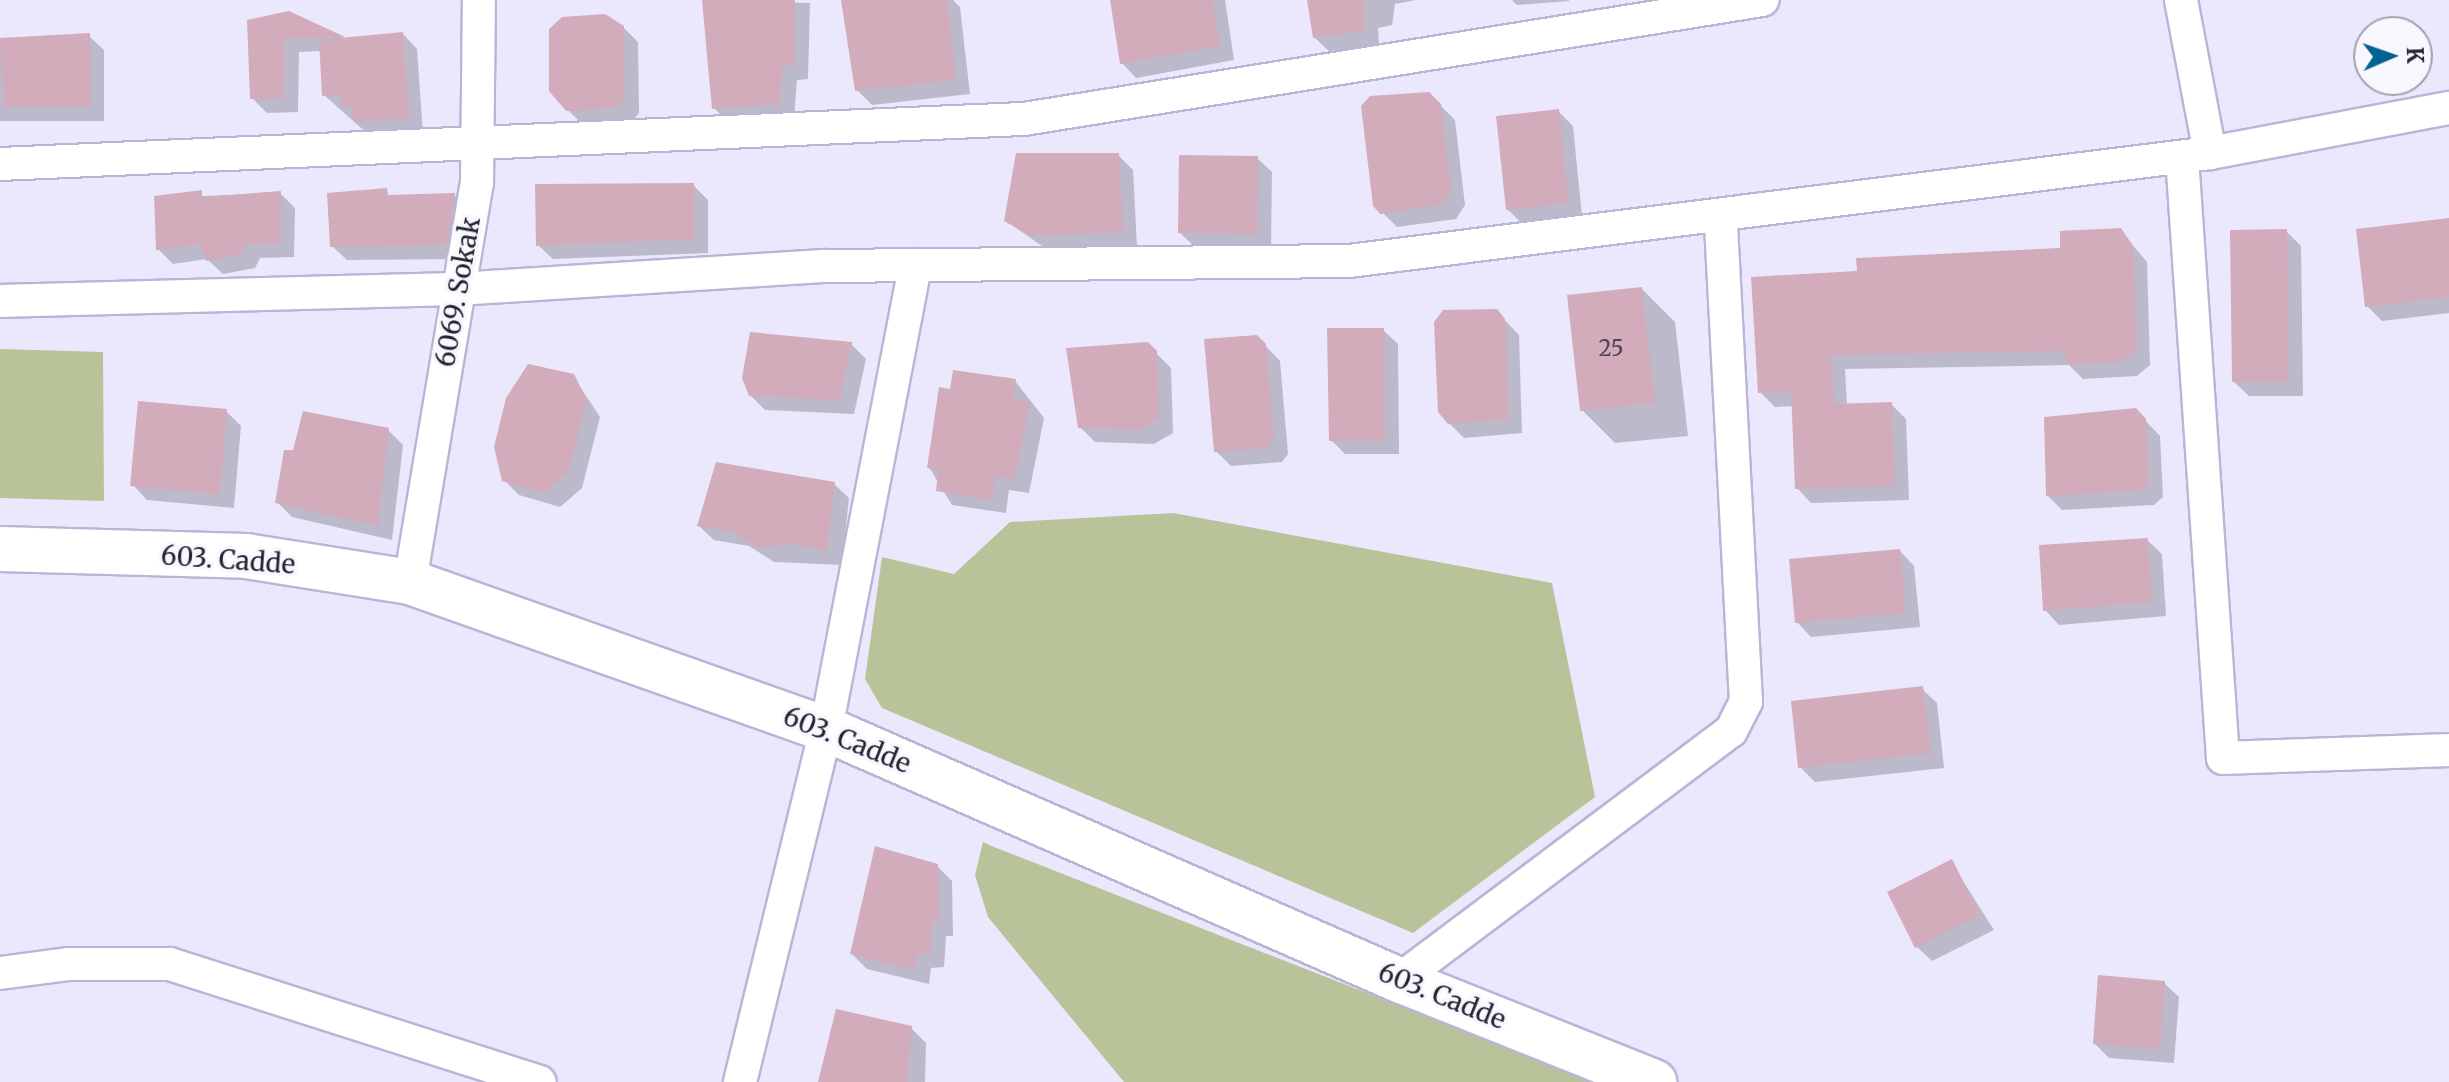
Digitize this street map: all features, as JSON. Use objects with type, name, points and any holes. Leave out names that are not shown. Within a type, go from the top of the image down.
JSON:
[{"type":"street","name":"6069. Sokak","points":[[410,582],[477,145],[479,0]]},
{"type":"street","points":[[0,164],[1024,119],[1762,0]]},
{"type":"street","points":[[2181,0],[2196,155],[2223,758],[2449,750]]},
{"type":"street","points":[[0,301],[457,289],[915,265],[1349,261],[1721,220],[2196,155],[2449,108]]},
{"type":"street","points":[[1399,980],[1731,731],[1746,702],[1721,220]]},
{"type":"street","points":[[740,1082],[826,729],[915,265]]},
{"type":"street","name":"603. Cadde","points":[[0,549],[246,556],[410,582],[826,729],[1399,980],[1654,1082]]},
{"type":"street","points":[[0,973],[69,964],[170,964],[540,1082]]},
{"type":"green space","points":[[0,349],[103,352],[104,501],[0,498]]},
{"type":"green space","points":[[1173,513],[1552,583],[1595,797],[1413,933],[882,708],[865,679],[882,557],[954,574],[1010,522]]},
{"type":"green space","points":[[983,842],[1594,1082],[1124,1082],[988,917],[975,875]]},
{"type":"building","points":[[702,0],[795,0],[794,65],[783,66],[780,104],[712,109]]},
{"type":"building","points":[[841,0],[947,0],[956,80],[855,91]]},
{"type":"building","points":[[1110,0],[1213,0],[1220,46],[1120,64]]},
{"type":"building","points":[[1307,0],[1364,0],[1365,31],[1313,38]]},
{"type":"building","points":[[289,11],[345,37],[285,38],[284,98],[250,99],[247,20]]},
{"type":"building","points":[[605,14],[624,26],[625,98],[616,108],[566,111],[549,91],[549,29],[562,17]]},
{"type":"building","points":[[403,32],[409,119],[353,121],[354,107],[341,106],[341,95],[322,96],[319,40]]},
{"type":"building","points":[[90,33],[90,107],[4,107],[0,38]]},
{"type":"building","points":[[1429,92],[1441,104],[1451,190],[1441,205],[1380,214],[1373,206],[1361,106],[1370,96]]},
{"type":"building","points":[[1559,109],[1569,203],[1506,210],[1496,116]]},
{"type":"building","points":[[1016,153],[1119,153],[1123,232],[1032,236],[1004,221]]},
{"type":"building","points":[[1179,155],[1258,156],[1257,234],[1178,233]]},
{"type":"building","points":[[694,183],[694,239],[536,246],[535,184]]},
{"type":"building","points":[[387,188],[388,195],[455,193],[447,245],[330,247],[327,193]]},
{"type":"building","points":[[202,190],[202,197],[281,191],[280,243],[246,244],[240,254],[206,261],[200,244],[156,250],[154,196]]},
{"type":"building","points":[[2449,218],[2449,297],[2365,307],[2356,229]]},
{"type":"building","points":[[2121,228],[2133,246],[2137,350],[2122,362],[2066,365],[2065,351],[1831,355],[1834,404],[1892,402],[1895,486],[1795,489],[1791,391],[1758,393],[1751,277],[1857,271],[1856,258],[2060,248],[2060,231]]},
{"type":"building","points":[[2287,229],[2289,382],[2232,382],[2230,230]]},
{"type":"building","points":[[1642,287],[1655,403],[1580,411],[1567,295]]},
{"type":"building","points":[[1497,309],[1505,319],[1509,419],[1448,424],[1438,412],[1434,322],[1443,310]]},
{"type":"building","points":[[1327,328],[1384,328],[1385,440],[1329,441]]},
{"type":"building","points":[[750,332],[852,342],[840,400],[749,396],[742,378]]},
{"type":"building","points":[[1257,335],[1266,344],[1274,438],[1267,448],[1214,452],[1204,339]]},
{"type":"building","points":[[1148,342],[1157,351],[1159,418],[1139,430],[1078,428],[1066,348]]},
{"type":"building","points":[[528,364],[574,374],[587,401],[568,473],[544,493],[502,481],[494,447],[506,398]]},
{"type":"building","points":[[953,370],[1016,379],[1013,399],[1030,401],[1015,479],[995,476],[992,500],[936,491],[938,470],[927,468],[939,387],[950,389]]},
{"type":"building","points":[[138,401],[227,409],[220,494],[130,486]]},
{"type":"building","points":[[2136,408],[2146,419],[2149,482],[2139,491],[2046,496],[2044,417]]},
{"type":"building","points":[[303,411],[389,428],[378,526],[275,503],[284,450],[293,450]]},
{"type":"building","points":[[716,462],[835,482],[827,551],[793,544],[758,548],[733,532],[697,526]]},
{"type":"building","points":[[2148,538],[2152,602],[2043,611],[2039,545]]},
{"type":"building","points":[[1900,549],[1906,613],[1795,623],[1789,559]]},
{"type":"building","points":[[1923,686],[1931,753],[1798,768],[1791,701]]},
{"type":"building","points":[[875,846],[938,864],[939,922],[932,922],[930,953],[917,954],[914,970],[850,954]]},
{"type":"building","points":[[1952,859],[1980,915],[1915,948],[1887,892]]},
{"type":"building","points":[[2098,975],[2165,981],[2160,1049],[2093,1044]]},
{"type":"building","points":[[836,1009],[912,1026],[907,1082],[818,1082]]}]
